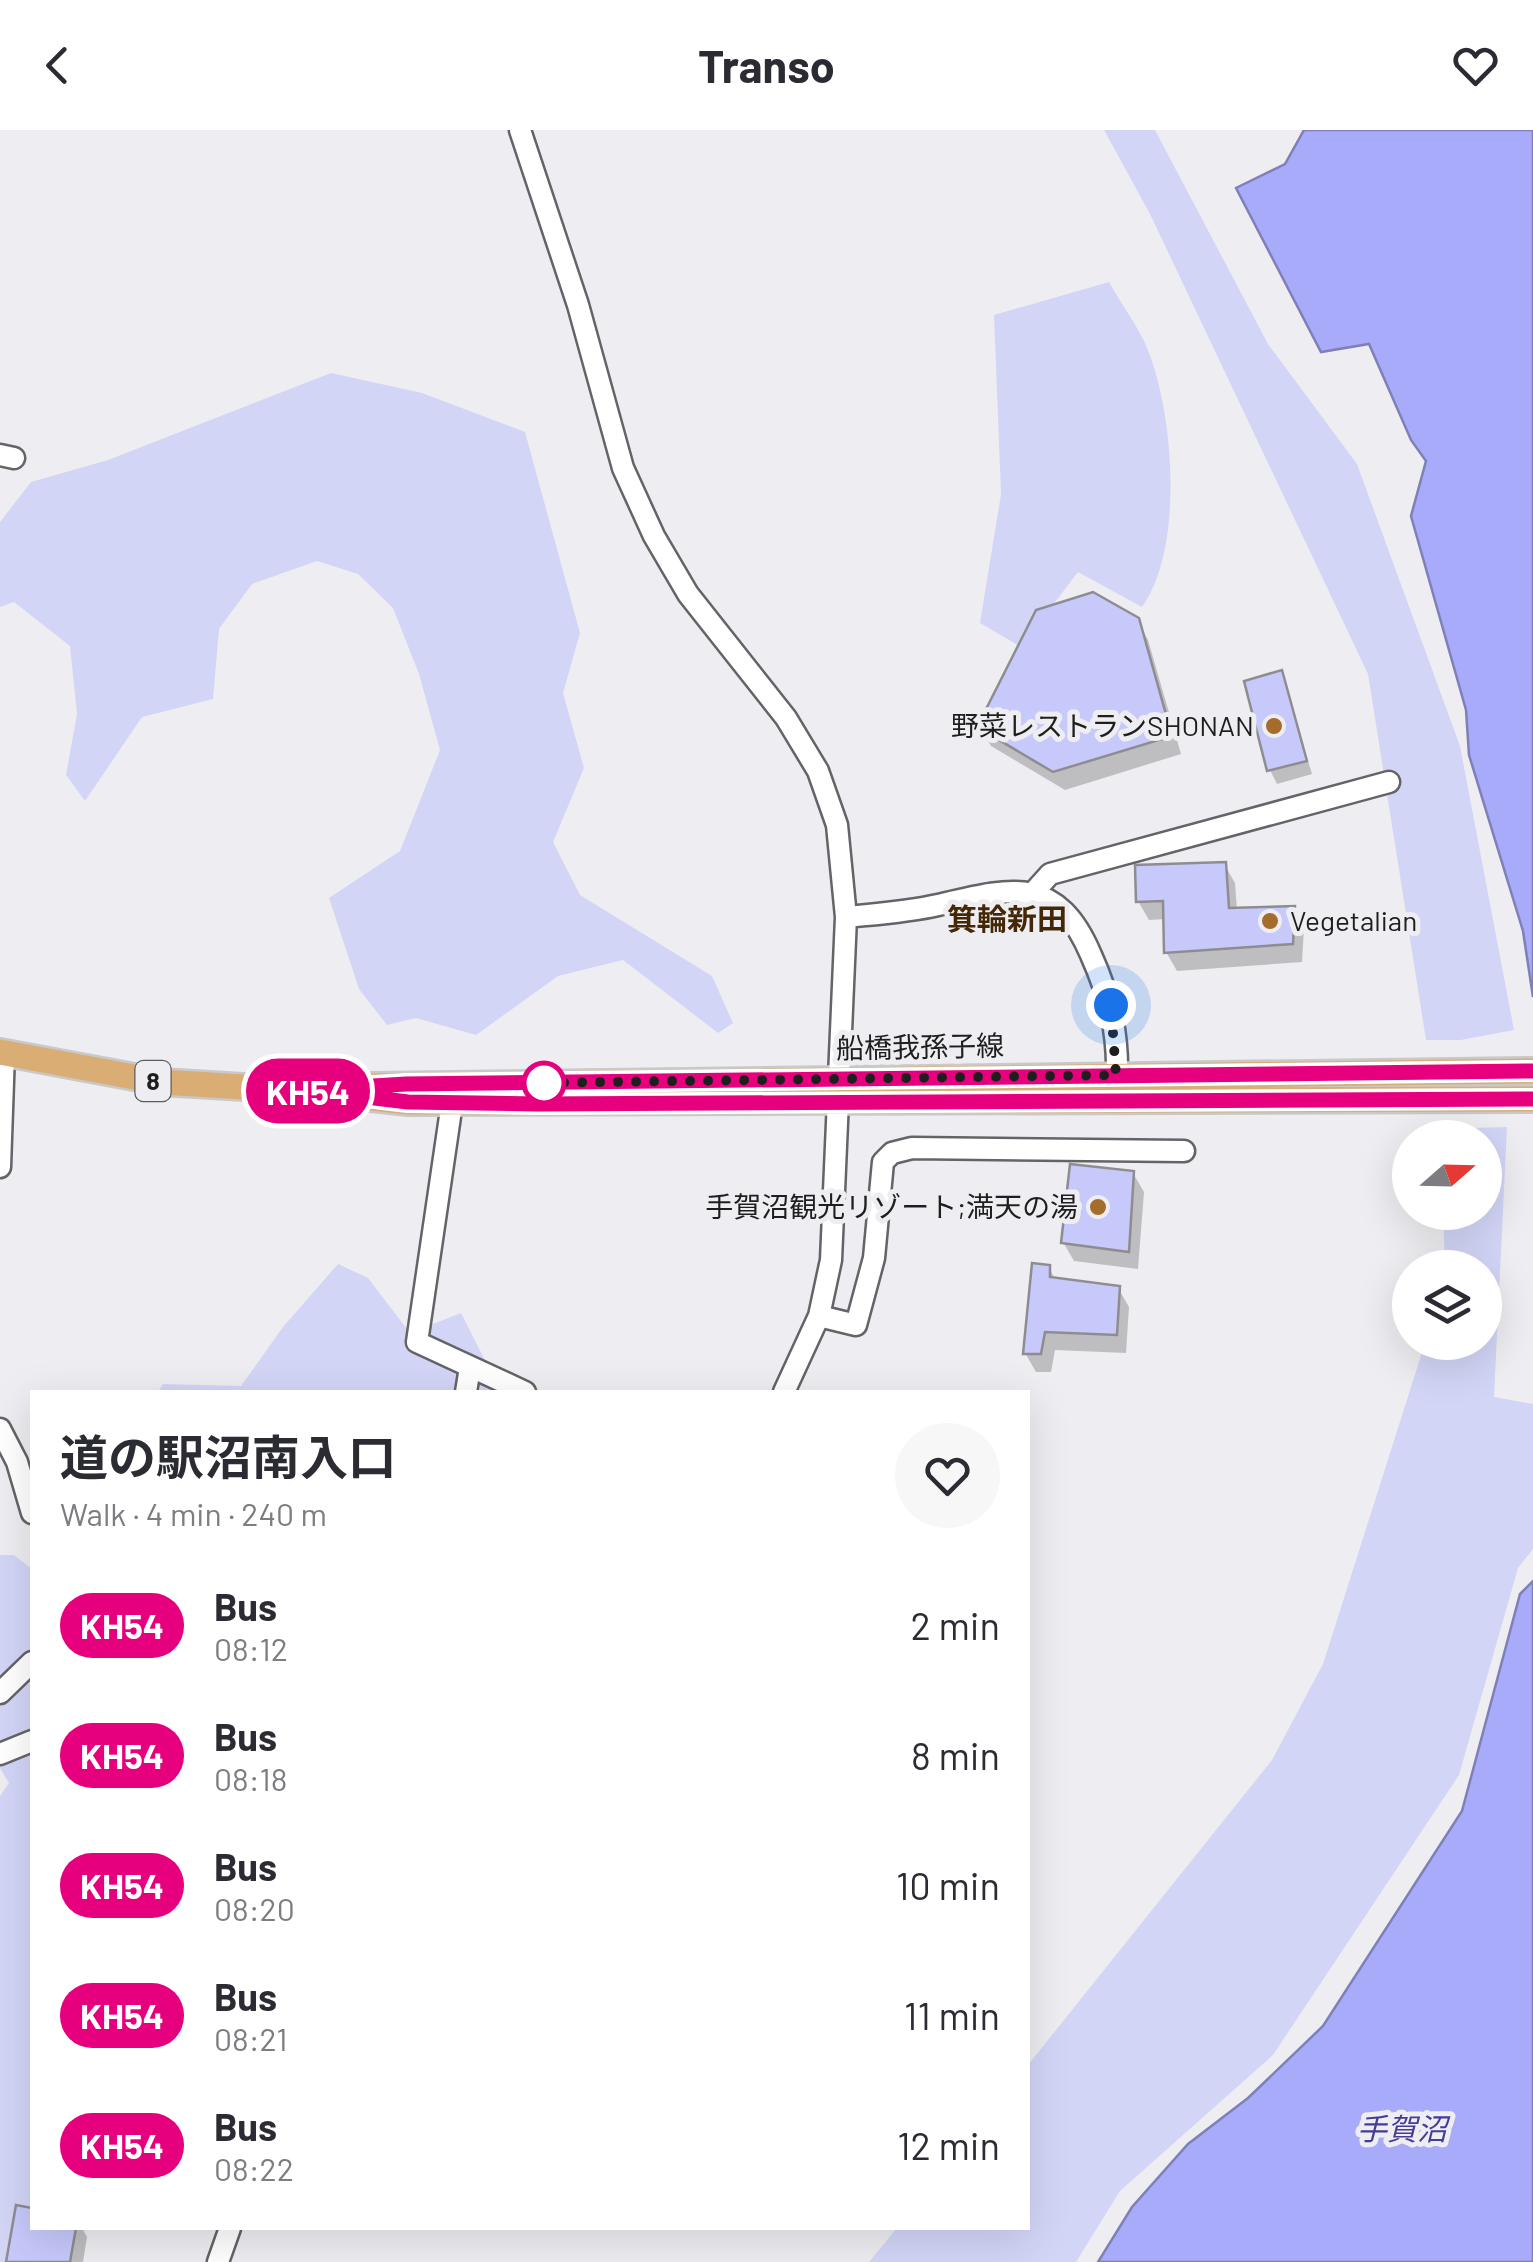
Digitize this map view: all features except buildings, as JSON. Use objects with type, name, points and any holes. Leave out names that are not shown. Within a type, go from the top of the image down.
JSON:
[{"type":"main road","name":"船橋我孫子線","points":[[2,1052],[161,1082],[452,1103],[841,1091],[1116,1075],[1533,1071]]},
{"type":"main road","name":"船橋我孫子線","points":[[308,1090],[406,1084],[1195,1102],[1533,1098]]},
{"type":"street","points":[[520,130],[578,305],[623,468],[654,536],[688,594],[786,718],[818,770],[838,825],[846,917],[831,1260],[819,1316],[785,1390]]},
{"type":"street","points":[[1032,894],[1050,874],[1389,782]]},
{"type":"street","points":[[846,917],[935,906],[1016,889],[1064,910],[1083,936],[1111,1005],[1116,1075]]},
{"type":"street","points":[[0,1167],[2,1052]]},
{"type":"street","points":[[452,1103],[417,1342],[520,1390]]},
{"type":"street","points":[[819,1316],[856,1325],[874,1258],[883,1162],[892,1153],[912,1148],[1184,1151]]},
{"type":"street","points":[[466,1390],[470,1367]]},
{"type":"street","points":[[0,1429],[18,1462],[30,1506]]},
{"type":"street","points":[[0,1693],[30,1664]]},
{"type":"street","points":[[0,1754],[30,1742]]},
{"type":"street","points":[[218,2262],[229,2230]]},
{"type":"shaded area","points":[[1104,130],[1155,130],[1268,344],[1357,464],[1460,746],[1514,1030],[1461,1040],[1426,1040],[1368,674],[1150,214]]},
{"type":"shaded area","points":[[1109,282],[1145,343],[1163,403],[1170,477],[1165,550],[1156,581],[1142,607],[1078,572],[1021,647],[980,623],[1001,494],[994,315]]},
{"type":"shaded area","points":[[331,373],[422,393],[525,432],[580,633],[563,693],[584,768],[553,842],[580,895],[712,976],[733,1023],[718,1033],[623,960],[558,976],[476,1035],[416,1018],[387,1025],[359,989],[329,898],[400,851],[440,750],[419,674],[393,608],[358,574],[317,561],[252,584],[219,629],[213,699],[142,717],[85,801],[66,775],[77,714],[70,646],[14,602],[0,607],[0,522],[31,482],[108,460]]},
{"type":"shaded area","points":[[1502,1127],[1507,1127],[1501,1250],[1444,1250],[1444,1230],[1502,1230]]},
{"type":"shaded area","points":[[338,1264],[368,1278],[410,1333],[461,1313],[495,1380],[495,1390],[159,1390],[163,1384],[241,1386],[283,1327]]},
{"type":"shaded area","points":[[1420,1360],[1496,1360],[1494,1397],[1533,1404],[1533,1549],[1518,1568],[1459,1775],[1273,2055],[1120,2191],[1076,2262],[869,2262],[895,2230],[1030,2230],[1030,2062],[1272,1760],[1323,1664]]},
{"type":"shaded area","points":[[0,1555],[14,1555],[30,1567],[30,2230],[67,2230],[46,2262],[0,2262],[0,1796],[9,1783],[0,1768]]},
{"type":"water","points":[[1304,130],[1533,130],[1533,997],[1523,931],[1469,755],[1466,710],[1411,516],[1426,461],[1411,440],[1369,344],[1321,352],[1236,188],[1285,164]]},
{"type":"water","name":"手賀沼","points":[[1533,1581],[1533,2262],[1098,2262],[1132,2207],[1188,2144],[1248,2098],[1323,2026],[1462,1811],[1520,1594]]},
{"type":"bus line","name":"KH54","points":[[1533,1071],[406,1084],[308,1090],[408,1102],[538,1104],[1533,1099]]},
{"type":"place","name":"野菜レストランSHONAN","points":[[1274,726]]},
{"type":"place","name":"Vegetalian","points":[[1270,921]]},
{"type":"place","name":"手賀沼観光リゾート;満天の湯","points":[[1098,1207]]},
{"type":"district","name":"箕輪新田","points":[[1007,920]]},
{"type":"route","points":[[544,1083],[536,1083],[1116,1075],[1117,1044],[1111,1005]]}]
